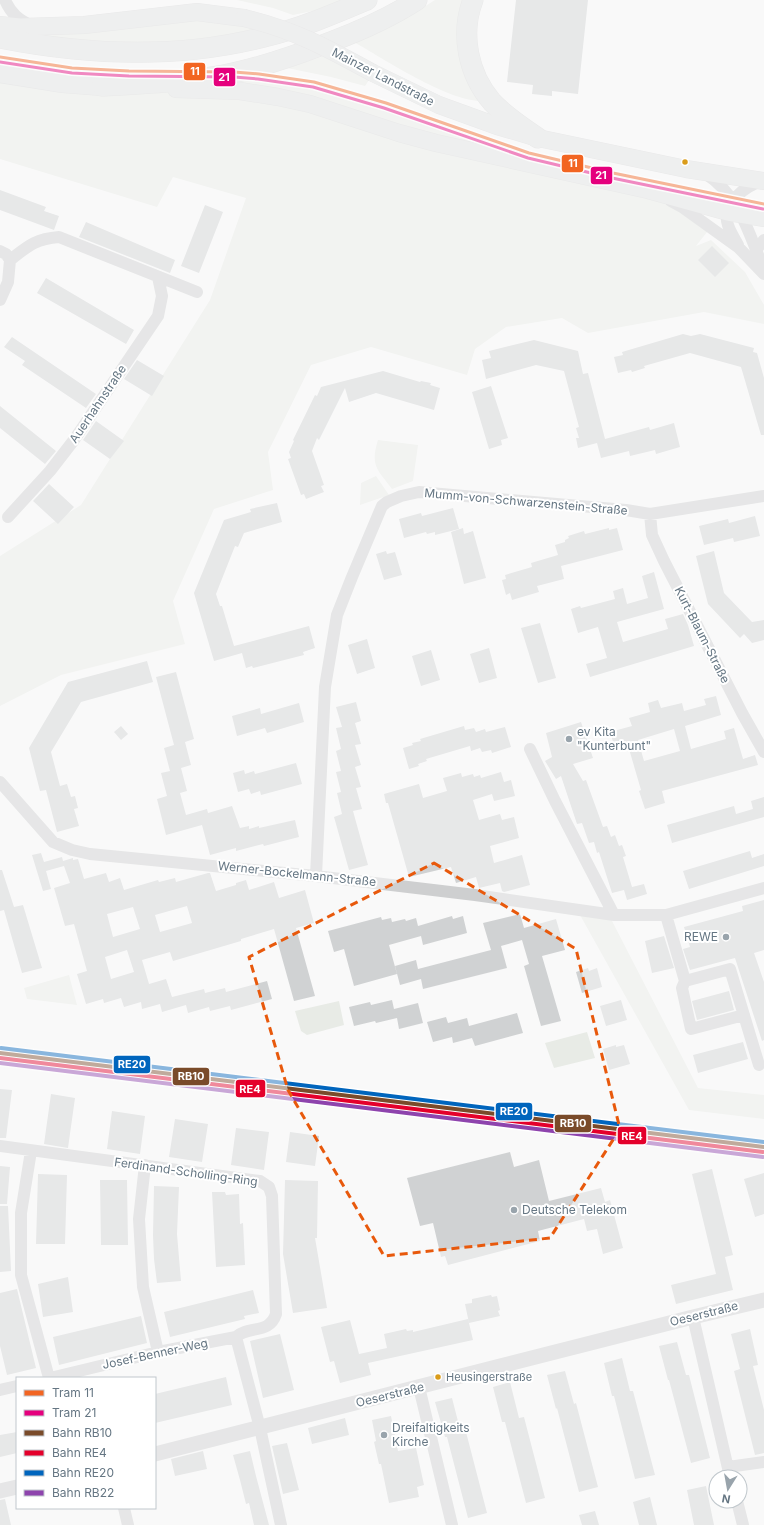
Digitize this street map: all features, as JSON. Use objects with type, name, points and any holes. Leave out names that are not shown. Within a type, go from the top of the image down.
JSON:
[{"type":"highway","points":[[0,38],[20,42],[121,52],[177,52],[219,47],[265,37],[340,12],[366,0]]},
{"type":"highway","points":[[102,86],[179,81],[224,74],[297,56],[378,22],[417,0]]},
{"type":"highway","points":[[473,0],[467,24],[466,44],[472,66],[480,84],[492,102],[509,117],[538,138]]},
{"type":"main road","name":"Mainzer Landstraße","points":[[0,25],[33,27],[84,25],[192,12],[214,13],[244,18],[268,24],[309,39],[373,73],[439,105],[497,126],[538,138],[704,172],[763,181]]},
{"type":"main road","points":[[0,73],[63,83],[102,86],[240,91],[278,97],[310,104],[399,133],[436,143],[734,209],[764,218]]},
{"type":"street","points":[[5,0],[12,13],[23,22],[33,27]]},
{"type":"street","points":[[704,172],[721,185],[756,250],[764,270]]},
{"type":"street","points":[[740,248],[728,225],[734,209],[746,188],[763,181]]},
{"type":"street","points":[[648,190],[682,207],[740,248],[764,274]]},
{"type":"street","points":[[10,260],[34,242],[45,238],[59,237],[197,292]]},
{"type":"street","points":[[756,250],[764,240]]},
{"type":"street","points":[[0,251],[6,254],[10,260],[8,282],[0,300]]},
{"type":"street","name":"Auerhahnstraße","points":[[8,518],[60,458],[158,316],[162,296],[158,277]]},
{"type":"street","name":"Mumm-von-Schwarzenstein-Straße","points":[[316,876],[324,687],[337,615],[382,506],[387,502],[401,496],[419,492],[626,510],[650,514],[764,496]]},
{"type":"street","name":"Kurt-Blaum-Straße","points":[[650,514],[652,535],[664,561],[742,713],[764,752]]},
{"type":"street","points":[[530,749],[614,915]]},
{"type":"street","name":"Werner-Bockelmann-Straße","points":[[2,785],[53,842],[72,850],[90,854],[316,876],[475,895],[614,915],[666,916],[764,888]]},
{"type":"street","points":[[666,916],[685,981],[682,988],[691,1028],[744,1015]]},
{"type":"street","points":[[685,981],[730,968],[759,1065]]},
{"type":"street","name":"Ferdinand-Scholling-Ring","points":[[0,1146],[260,1181],[269,1187],[272,1196],[276,1314],[273,1322],[266,1327],[240,1334],[236,1337]]},
{"type":"street","points":[[31,1151],[21,1213],[21,1275],[49,1377]]},
{"type":"street","points":[[145,1165],[139,1219],[143,1287],[158,1352]]},
{"type":"street","name":"Oeserstraße","points":[[156,1454],[764,1300]]},
{"type":"street","points":[[693,1317],[728,1469]]},
{"type":"street","points":[[236,1337],[260,1428],[281,1525]]},
{"type":"street","name":"Josef-Benner-Weg","points":[[59,1377],[88,1374],[158,1352],[236,1337]]},
{"type":"street","points":[[0,1390],[16,1386]]},
{"type":"street","points":[[419,1387],[452,1525]]},
{"type":"street","points":[[740,1469],[764,1462]]},
{"type":"street","points":[[0,1491],[16,1487]]},
{"type":"street","points":[[124,1509],[128,1525]]},
{"type":"street","points":[[739,1509],[743,1525]]},
{"type":"highlighted area","points":[[434,863],[576,949],[620,1129],[550,1238],[384,1256],[288,1090],[249,957]]},
{"type":"shaded area","points":[[237,0],[350,0],[337,6],[293,15],[273,8]]},
{"type":"shaded area","points":[[435,0],[466,0],[484,101],[470,100],[436,88],[399,69],[354,42],[408,17]]},
{"type":"shaded area","points":[[198,20],[218,21],[265,31],[174,43],[69,41],[30,33]]},
{"type":"shaded area","points":[[324,56],[369,80],[365,86],[287,68]]},
{"type":"shaded area","points":[[0,73],[207,89],[648,190],[711,227],[696,246],[711,240],[745,272],[764,305],[764,324],[704,312],[588,333],[562,318],[506,327],[475,349],[467,375],[371,347],[311,365],[268,452],[273,490],[214,509],[173,601],[185,644],[61,675],[0,706],[0,556],[81,505],[210,300],[246,198],[173,177],[157,207],[0,159]]},
{"type":"shaded area","points":[[254,78],[308,86],[362,99],[474,141],[502,154],[226,83]]},
{"type":"shaded area","points":[[378,440],[418,445],[413,481],[392,489],[376,467],[375,456]]},
{"type":"shaded area","points":[[376,476],[389,495],[360,505],[361,483]]},
{"type":"shaded area","points":[[580,915],[611,919],[698,1088],[764,1095],[764,1119],[689,1110]]},
{"type":"shaded area","points":[[69,975],[77,1005],[27,999],[24,988]]},
{"type":"shaded area","points":[[339,1001],[344,1025],[307,1035],[301,1031],[295,1011]]},
{"type":"shaded area","points":[[587,1032],[595,1058],[554,1068],[545,1043]]},
{"type":"building","points":[[516,0],[588,0],[578,94],[552,91],[552,96],[532,94],[533,85],[507,82]]},
{"type":"building","points":[[0,190],[46,207],[44,211],[59,216],[54,230],[0,210]]},
{"type":"building","points":[[205,205],[223,212],[199,273],[181,266]]},
{"type":"building","points":[[86,222],[175,260],[170,273],[79,237]]},
{"type":"building","points":[[712,246],[729,263],[715,277],[698,260]]},
{"type":"building","points":[[46,278],[134,330],[126,344],[37,293]]},
{"type":"building","points":[[683,334],[691,336],[700,334],[754,348],[753,352],[757,353],[764,378],[764,435],[761,435],[741,367],[690,353],[644,366],[645,368],[632,372],[631,370],[618,373],[614,357],[623,355],[622,352]]},
{"type":"building","points":[[12,337],[96,394],[86,408],[22,365],[25,361],[4,347]]},
{"type":"building","points":[[534,340],[578,351],[583,374],[588,373],[605,439],[649,427],[650,430],[674,423],[680,447],[656,454],[655,450],[630,456],[629,451],[601,458],[597,443],[578,448],[576,438],[579,438],[576,428],[579,427],[564,371],[536,365],[486,379],[482,360],[491,358],[489,351]]},
{"type":"building","points":[[137,360],[164,376],[152,396],[124,379]]},
{"type":"building","points":[[383,371],[420,382],[431,383],[430,385],[440,388],[434,410],[376,393],[349,402],[345,388],[319,440],[317,438],[312,451],[324,485],[321,486],[324,492],[306,499],[304,494],[301,495],[288,459],[291,458],[289,452],[294,441],[293,440],[315,395],[317,396],[321,387]]},
{"type":"building","points":[[491,386],[508,438],[501,440],[502,445],[489,449],[472,392]]},
{"type":"building","points":[[0,406],[56,451],[45,464],[0,428]]},
{"type":"building","points":[[96,421],[124,441],[110,459],[83,440]]},
{"type":"building","points":[[49,484],[74,507],[58,524],[33,501]]},
{"type":"building","points":[[277,503],[282,522],[244,533],[238,547],[235,546],[216,594],[220,606],[222,606],[234,646],[309,626],[315,648],[303,652],[304,655],[253,668],[252,666],[246,668],[242,653],[214,661],[194,593],[224,520],[251,512],[250,509]]},
{"type":"building","points":[[453,508],[459,529],[435,535],[435,532],[427,534],[426,532],[404,538],[399,519],[421,513],[422,516]]},
{"type":"building","points":[[755,516],[760,536],[734,542],[733,538],[704,545],[699,526],[728,519],[729,523]]},
{"type":"building","points":[[463,528],[464,534],[473,531],[486,578],[464,584],[451,532]]},
{"type":"building","points":[[609,528],[609,530],[617,528],[623,550],[561,566],[564,579],[537,586],[539,592],[512,600],[510,593],[506,595],[502,580],[506,579],[505,575],[532,567],[531,563],[558,555],[555,545],[565,542],[565,540],[569,538],[568,536],[584,531],[585,534]]},
{"type":"building","points":[[386,551],[387,554],[395,552],[402,575],[384,580],[376,554]]},
{"type":"building","points":[[714,551],[724,593],[752,622],[764,620],[764,640],[752,643],[744,634],[740,638],[708,604],[696,556]]},
{"type":"building","points":[[654,572],[664,609],[617,622],[623,642],[668,629],[665,619],[683,614],[694,646],[590,677],[586,664],[607,658],[598,627],[578,633],[571,609],[580,606],[581,608],[615,599],[613,591],[623,588],[627,604],[648,598],[642,576]]},
{"type":"building","points":[[540,623],[556,678],[538,683],[521,628]]},
{"type":"building","points":[[367,639],[375,668],[357,674],[348,645]]},
{"type":"building","points":[[489,648],[497,678],[479,683],[470,654]]},
{"type":"building","points":[[431,650],[440,680],[421,686],[412,656]]},
{"type":"building","points":[[147,661],[153,682],[81,702],[51,752],[60,786],[67,784],[71,797],[75,796],[78,808],[74,809],[79,826],[57,832],[46,790],[40,791],[29,748],[68,682]]},
{"type":"building","points":[[176,672],[194,739],[185,742],[191,765],[181,768],[187,791],[180,793],[186,815],[207,809],[208,813],[232,806],[240,828],[249,826],[249,829],[259,826],[259,828],[295,820],[299,837],[264,846],[263,844],[236,851],[236,848],[210,855],[202,825],[166,835],[157,799],[167,796],[161,773],[170,771],[164,748],[174,745],[156,677]]},
{"type":"building","points":[[716,696],[721,715],[685,726],[691,749],[726,739],[724,731],[734,728],[743,759],[755,755],[758,765],[662,791],[665,803],[645,809],[627,742],[614,745],[610,732],[632,726],[629,718],[650,712],[648,703],[658,700],[661,708],[682,703],[684,711],[706,705],[704,699]],"holes":[[[674,729],[680,751],[644,761],[638,740]]]},
{"type":"building","points":[[356,702],[361,721],[355,723],[361,744],[355,745],[361,765],[355,767],[361,787],[356,788],[362,809],[353,811],[368,865],[349,870],[334,817],[342,814],[337,793],[341,792],[336,772],[341,771],[336,751],[341,749],[336,728],[342,727],[336,707]]},
{"type":"building","points":[[299,703],[304,722],[267,733],[265,728],[237,736],[232,716],[260,708],[261,714]]},
{"type":"building","points":[[581,722],[593,758],[573,764],[583,781],[586,780],[603,827],[607,826],[611,837],[615,835],[619,846],[622,845],[626,856],[623,857],[632,887],[644,884],[647,894],[627,900],[624,890],[612,893],[599,852],[597,853],[594,842],[589,843],[582,823],[577,824],[561,776],[556,779],[545,761],[552,757],[546,733]]},
{"type":"building","points":[[121,726],[128,734],[121,740],[114,732]]},
{"type":"building","points":[[464,726],[465,730],[474,728],[476,732],[485,729],[486,732],[505,727],[511,747],[492,753],[491,750],[482,752],[480,748],[471,751],[470,746],[426,759],[427,761],[418,764],[419,766],[409,769],[403,748],[413,745],[412,743],[421,741],[420,739]]},
{"type":"building","points":[[296,763],[302,784],[261,795],[260,791],[251,794],[249,789],[238,792],[233,773],[244,770],[245,774],[254,771],[255,774]]},
{"type":"building","points":[[501,772],[504,782],[511,780],[515,796],[494,801],[492,794],[473,800],[479,820],[500,814],[502,820],[514,817],[519,838],[490,846],[494,863],[522,855],[530,885],[504,892],[502,891],[500,883],[479,888],[476,877],[456,883],[451,867],[409,877],[388,803],[386,803],[384,794],[419,784],[423,798],[447,791],[443,778],[461,773],[462,777],[473,774],[474,777],[480,775],[481,778]]},
{"type":"building","points":[[764,797],[764,817],[672,843],[667,825],[734,806],[736,814],[753,809],[751,801]]},
{"type":"building","points":[[750,851],[752,858],[764,854],[764,866],[689,889],[683,871]]},
{"type":"building","points":[[41,853],[44,862],[62,857],[63,861],[73,858],[73,860],[78,859],[84,879],[106,873],[109,882],[120,878],[124,890],[158,880],[159,882],[175,878],[176,882],[210,873],[216,891],[236,885],[236,883],[246,880],[249,890],[274,882],[279,898],[305,890],[314,923],[296,928],[315,996],[294,1001],[274,929],[241,939],[241,941],[173,961],[170,952],[142,960],[149,984],[166,979],[172,997],[204,989],[205,993],[225,988],[226,992],[267,981],[272,999],[231,1010],[230,1006],[210,1011],[209,1007],[188,1013],[186,1005],[162,1012],[160,1004],[142,1009],[141,1002],[124,1007],[121,998],[104,1003],[103,999],[86,1004],[77,974],[87,971],[74,924],[65,926],[54,888],[70,883],[64,866],[46,871],[51,889],[43,891],[32,855]],"holes":[[[187,906],[192,923],[160,932],[155,915]],[[133,907],[140,929],[113,937],[107,914]],[[127,950],[134,972],[111,979],[105,957]]]},
{"type":"building","points":[[0,870],[2,870],[14,907],[23,905],[42,968],[22,973],[4,910],[0,911]]},
{"type":"building","name":"REWE","points":[[764,900],[764,950],[754,953],[764,982],[764,1040],[762,1041],[735,958],[690,970],[683,949],[690,947],[684,927],[743,911],[742,906]]},
{"type":"building","points":[[520,914],[524,928],[556,919],[565,950],[542,956],[561,1021],[541,1026],[524,966],[529,964],[522,940],[501,946],[507,968],[423,989],[421,979],[400,985],[395,966],[416,960],[418,969],[491,950],[483,923]]},
{"type":"building","points":[[452,916],[453,919],[463,916],[467,933],[423,945],[421,936],[389,945],[397,974],[354,986],[344,949],[334,952],[328,931],[381,917],[382,920],[391,918],[392,922],[405,919],[406,921],[416,918],[418,926]]},
{"type":"building","points":[[664,936],[674,968],[652,973],[645,941]]},
{"type":"building","points":[[588,968],[589,971],[597,968],[602,987],[582,993],[576,972]]},
{"type":"building","points":[[729,991],[734,1010],[697,1020],[692,1001]]},
{"type":"building","points":[[392,1000],[394,1009],[418,1003],[423,1023],[399,1029],[397,1018],[354,1026],[349,1007],[370,1002],[371,1005]]},
{"type":"building","points":[[621,1000],[627,1020],[606,1026],[600,1006]]},
{"type":"building","points":[[517,1013],[523,1033],[475,1046],[472,1038],[453,1043],[452,1037],[433,1042],[427,1022],[446,1017],[448,1023],[467,1018],[469,1026]]},
{"type":"building","points":[[743,1042],[748,1059],[698,1073],[693,1055]]},
{"type":"building","points":[[616,1045],[616,1047],[624,1045],[630,1064],[609,1070],[603,1049]]},
{"type":"building","points":[[0,1089],[12,1090],[6,1138],[0,1138]]},
{"type":"building","points":[[51,1094],[75,1098],[68,1148],[44,1144]]},
{"type":"building","points":[[112,1111],[145,1116],[140,1154],[107,1149]]},
{"type":"building","points":[[175,1119],[208,1124],[202,1162],[169,1157]]},
{"type":"building","points":[[236,1128],[269,1132],[264,1170],[231,1165]]},
{"type":"building","points":[[290,1132],[319,1136],[315,1166],[286,1162]]},
{"type":"building","name":"Deutsche Telekom","points":[[510,1152],[514,1167],[539,1160],[549,1201],[601,1188],[605,1202],[610,1200],[623,1248],[603,1254],[597,1229],[587,1231],[584,1219],[538,1231],[540,1241],[448,1265],[445,1256],[441,1257],[433,1223],[420,1226],[407,1178]]},
{"type":"building","points":[[0,1166],[10,1167],[7,1204],[0,1204]]},
{"type":"building","points":[[712,1169],[733,1255],[725,1257],[733,1290],[676,1304],[671,1285],[716,1274],[692,1174]]},
{"type":"building","points":[[764,1173],[764,1214],[755,1217],[744,1179]]},
{"type":"building","points":[[38,1174],[67,1175],[65,1244],[36,1244]]},
{"type":"building","points":[[100,1180],[127,1180],[128,1245],[101,1245]]},
{"type":"building","points":[[285,1180],[318,1181],[317,1238],[315,1238],[327,1308],[293,1313],[283,1254]]},
{"type":"building","points":[[154,1186],[179,1187],[177,1234],[181,1281],[157,1283],[153,1235]]},
{"type":"building","points":[[212,1192],[225,1192],[226,1195],[239,1194],[240,1224],[243,1223],[245,1265],[216,1267]]},
{"type":"building","points":[[0,1206],[8,1206],[11,1271],[0,1272]]},
{"type":"building","points":[[68,1277],[73,1312],[43,1317],[38,1284]]},
{"type":"building","points":[[17,1289],[36,1368],[7,1375],[0,1346],[0,1293]]},
{"type":"building","points":[[253,1290],[259,1313],[244,1316],[245,1319],[170,1337],[164,1312]]},
{"type":"building","points":[[491,1295],[492,1297],[497,1296],[500,1310],[498,1311],[500,1316],[469,1323],[465,1304],[472,1303],[472,1299]]},
{"type":"building","points":[[141,1316],[147,1343],[59,1365],[53,1337]]},
{"type":"building","points":[[468,1319],[473,1340],[368,1363],[371,1375],[340,1383],[334,1361],[330,1362],[321,1327],[350,1320],[359,1354],[387,1348],[384,1334],[406,1329],[407,1331],[413,1330],[413,1332]]},
{"type":"building","points":[[750,1329],[758,1365],[753,1366],[764,1410],[764,1453],[755,1455],[734,1371],[740,1369],[731,1334]]},
{"type":"building","points":[[280,1334],[294,1390],[263,1398],[250,1341]]},
{"type":"building","points":[[677,1342],[686,1375],[689,1375],[710,1458],[691,1463],[659,1346]]},
{"type":"building","points":[[622,1358],[630,1391],[633,1391],[655,1475],[635,1479],[604,1363]]},
{"type":"building","points":[[565,1371],[574,1404],[576,1403],[598,1487],[579,1492],[547,1375]]},
{"type":"building","points":[[226,1377],[232,1405],[156,1423],[156,1394]]},
{"type":"building","points":[[510,1382],[519,1418],[524,1417],[545,1498],[526,1503],[505,1422],[502,1422],[493,1387]]},
{"type":"building","points":[[452,1398],[461,1433],[466,1432],[487,1513],[468,1518],[447,1437],[445,1437],[435,1402]]},
{"type":"building","points":[[391,1416],[398,1451],[416,1448],[424,1485],[417,1487],[419,1497],[389,1503],[381,1464],[379,1464],[374,1442],[376,1441],[372,1420]]},
{"type":"building","points":[[345,1418],[349,1435],[312,1444],[308,1428]]},
{"type":"building","points":[[16,1432],[16,1453],[0,1457],[0,1435]]},
{"type":"building","points":[[287,1443],[299,1490],[283,1494],[272,1446]]},
{"type":"building","points":[[203,1451],[207,1469],[175,1476],[171,1459]]},
{"type":"building","points":[[250,1451],[269,1525],[254,1525],[249,1503],[246,1504],[233,1455]]},
{"type":"building","points":[[706,1486],[708,1509],[711,1509],[714,1525],[694,1525],[687,1490]]},
{"type":"building","points":[[650,1497],[657,1525],[639,1525],[633,1502]]},
{"type":"building","points":[[5,1499],[11,1525],[0,1525],[0,1500]]},
{"type":"building","points":[[595,1511],[599,1525],[582,1525],[579,1515]]},
{"type":"tram line","name":"11","points":[[0,57],[72,68],[129,71],[234,72],[314,82],[386,103],[529,153],[613,173],[764,204]]},
{"type":"tram line","name":"21","points":[[0,62],[72,73],[129,76],[234,77],[313,87],[384,108],[528,158],[612,178],[763,209]]},
{"type":"rail line","name":"RE20","points":[[1,1048],[764,1142]]},
{"type":"rail line","name":"RB10","points":[[0,1053],[764,1147]]},
{"type":"rail line","name":"RE4","points":[[0,1058],[763,1152]]},
{"type":"rail line","name":"RB22","points":[[0,1063],[763,1157]]},
{"type":"place","name":"ev Kita \"Kunterbunt\"","points":[[569,739]]},
{"type":"place","name":"REWE","points":[[726,937]]},
{"type":"place","name":"Deutsche Telekom","points":[[514,1210]]},
{"type":"place","name":"Heusingerstraße","points":[[438,1377]]},
{"type":"place","name":"Dreifaltigkeits Kirche","points":[[384,1435]]}]
